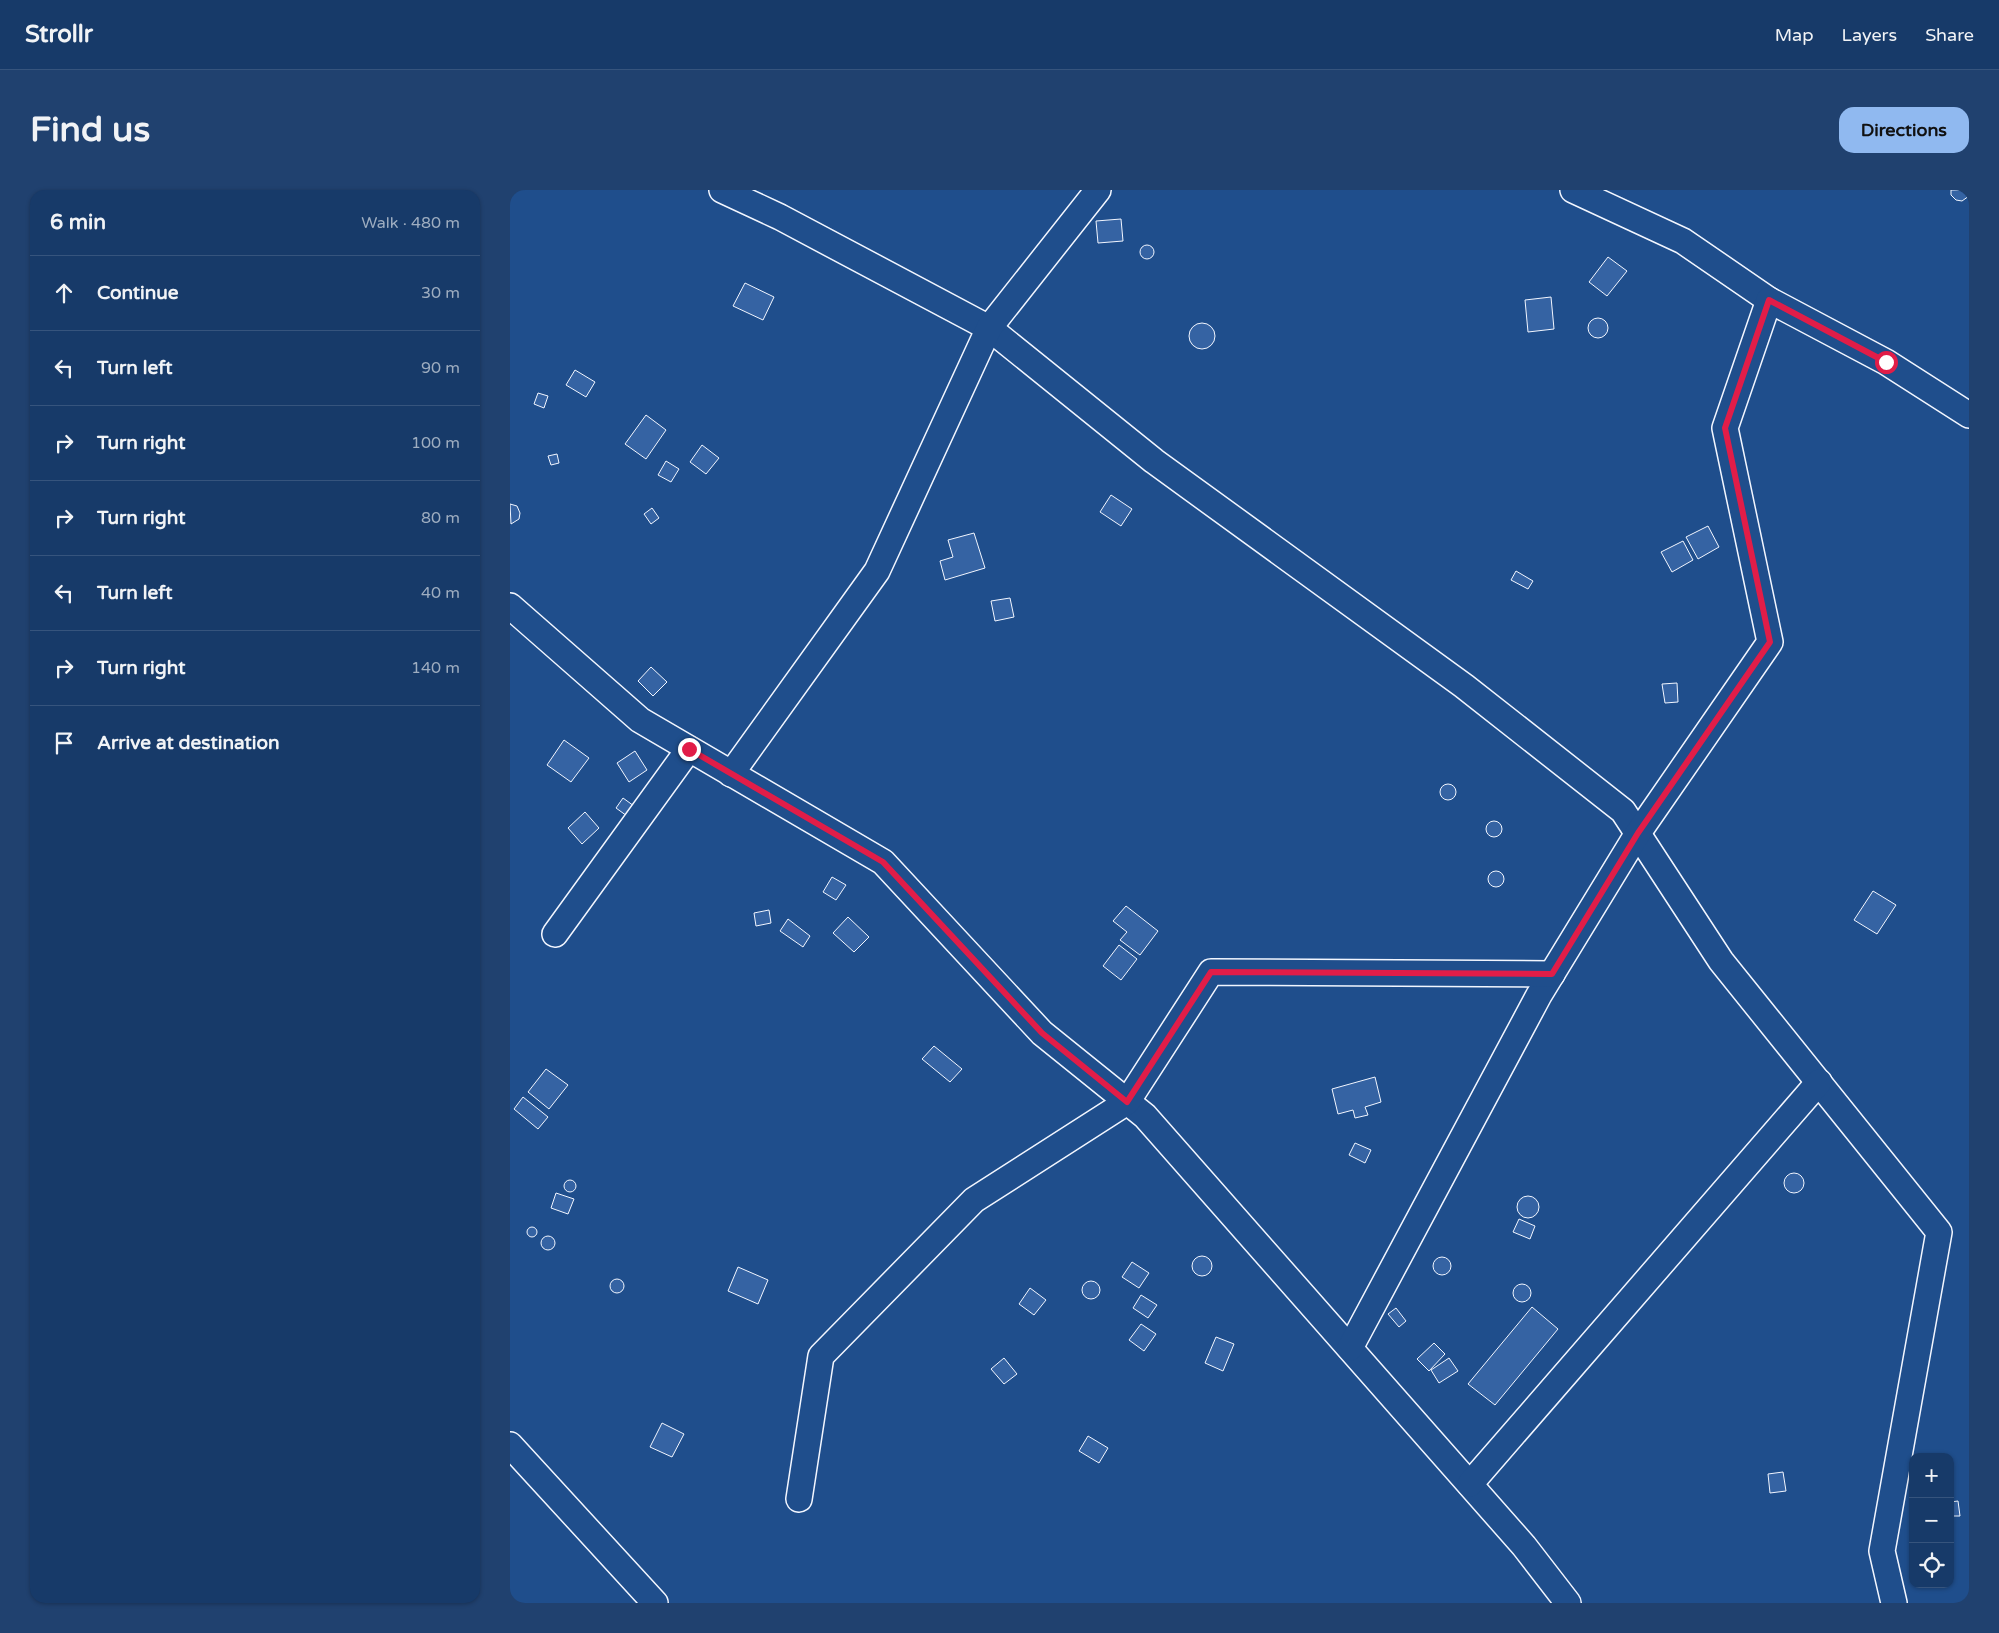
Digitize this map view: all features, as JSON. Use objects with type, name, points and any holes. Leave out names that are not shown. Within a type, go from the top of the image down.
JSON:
[{"type":"street","points":[[722,190],[780,217],[989,328],[1154,462],[1464,686],[1623,811],[1721,961],[1939,1232],[1882,1551],[1894,1603]]},
{"type":"street","points":[[731,774],[877,571],[989,328],[1098,190]]},
{"type":"street","points":[[1573,190],[1683,241],[1769,300],[1886,362],[1969,415]]},
{"type":"street","points":[[1350,1348],[1539,995],[1638,833],[1770,642],[1725,428],[1769,300]]},
{"type":"street","points":[[510,606],[640,720],[883,862],[1042,1033],[1145,1116],[1524,1546],[1568,1603]]},
{"type":"street","points":[[555,934],[689,749]]},
{"type":"street","points":[[799,1499],[821,1356],[974,1200],[1127,1102],[1211,972],[1552,974]]},
{"type":"street","points":[[1470,1484],[1819,1082]]},
{"type":"street","points":[[510,1445],[655,1603]]},
{"type":"building","points":[[1951,190],[1969,190],[1969,196],[1962,201],[1956,200],[1951,195]]},
{"type":"building","points":[[1121,219],[1123,241],[1098,243],[1096,221]]},
{"type":"building","points":[[1144,245],[1150,245],[1154,252],[1150,259],[1144,259],[1140,255],[1140,249]]},
{"type":"building","points":[[1608,257],[1627,271],[1607,296],[1589,282]]},
{"type":"building","points":[[745,283],[774,297],[763,320],[733,306]]},
{"type":"building","points":[[1551,297],[1554,329],[1528,332],[1525,300]]},
{"type":"building","points":[[1594,318],[1602,318],[1608,324],[1608,332],[1602,338],[1594,338],[1588,332],[1588,324]]},
{"type":"building","points":[[1202,323],[1211,327],[1215,336],[1211,345],[1202,349],[1193,345],[1189,336],[1193,327]]},
{"type":"building","points":[[575,370],[595,382],[586,397],[566,385]]},
{"type":"building","points":[[538,393],[548,396],[544,408],[534,404]]},
{"type":"building","points":[[646,415],[666,430],[646,459],[625,444]]},
{"type":"building","points":[[702,445],[719,458],[706,474],[690,462]]},
{"type":"building","points":[[557,454],[559,463],[551,465],[548,456]]},
{"type":"building","points":[[666,461],[679,469],[671,482],[658,475]]},
{"type":"building","points":[[1111,495],[1132,509],[1121,526],[1100,512]]},
{"type":"building","points":[[510,504],[517,506],[520,513],[519,519],[511,524]]},
{"type":"building","points":[[652,508],[659,518],[651,524],[644,514]]},
{"type":"building","points":[[1708,526],[1719,547],[1698,559],[1686,537]]},
{"type":"building","points":[[974,533],[985,568],[945,580],[940,561],[953,557],[948,540]]},
{"type":"building","points":[[1683,541],[1693,560],[1672,572],[1661,552]]},
{"type":"building","points":[[1516,571],[1533,581],[1528,589],[1511,580]]},
{"type":"building","points":[[1010,598],[1014,617],[995,621],[991,601]]},
{"type":"building","points":[[651,667],[667,682],[653,696],[638,681]]},
{"type":"building","points":[[1677,683],[1678,702],[1665,703],[1662,684]]},
{"type":"building","points":[[564,740],[589,758],[571,782],[547,765]]},
{"type":"building","points":[[635,751],[647,770],[629,782],[617,763]]},
{"type":"building","points":[[1448,784],[1454,786],[1456,792],[1454,798],[1448,800],[1442,798],[1440,792],[1442,786]]},
{"type":"building","points":[[623,798],[634,806],[627,816],[616,808]]},
{"type":"building","points":[[585,812],[599,828],[582,844],[568,828]]},
{"type":"building","points":[[1491,821],[1497,821],[1502,826],[1500,835],[1491,837],[1486,832],[1486,826]]},
{"type":"building","points":[[1496,871],[1504,879],[1496,887],[1488,879]]},
{"type":"building","points":[[832,877],[846,885],[836,900],[823,892]]},
{"type":"building","points":[[1873,891],[1896,905],[1877,934],[1854,920]]},
{"type":"building","points":[[1126,906],[1158,931],[1140,955],[1120,940],[1127,932],[1113,921]]},
{"type":"building","points":[[769,910],[771,923],[756,926],[754,913]]},
{"type":"building","points":[[848,917],[869,937],[854,952],[833,933]]},
{"type":"building","points":[[788,919],[810,936],[803,947],[780,931]]},
{"type":"building","points":[[1119,945],[1137,959],[1121,980],[1103,966]]},
{"type":"building","points":[[934,1046],[962,1069],[950,1082],[922,1059]]},
{"type":"building","points":[[546,1069],[568,1085],[549,1109],[528,1092]]},
{"type":"building","points":[[1375,1077],[1381,1102],[1365,1107],[1368,1115],[1355,1118],[1353,1110],[1338,1114],[1332,1089]]},
{"type":"building","points":[[523,1097],[548,1117],[538,1129],[514,1109]]},
{"type":"building","points":[[1355,1143],[1371,1150],[1365,1163],[1349,1155]]},
{"type":"building","points":[[1794,1173],[1801,1176],[1804,1183],[1801,1190],[1794,1193],[1787,1190],[1784,1183],[1787,1176]]},
{"type":"building","points":[[568,1180],[572,1180],[576,1186],[572,1192],[568,1192],[564,1188],[564,1184]]},
{"type":"building","points":[[556,1193],[574,1199],[568,1214],[551,1208]]},
{"type":"building","points":[[1528,1196],[1536,1199],[1539,1207],[1536,1215],[1528,1218],[1520,1215],[1517,1207],[1520,1199]]},
{"type":"building","points":[[1519,1219],[1535,1226],[1530,1239],[1513,1232]]},
{"type":"building","points":[[530,1227],[534,1227],[537,1232],[536,1236],[530,1237],[527,1234],[527,1230]]},
{"type":"building","points":[[548,1236],[553,1238],[555,1243],[553,1248],[548,1250],[543,1248],[541,1243],[543,1238]]},
{"type":"building","points":[[1202,1256],[1209,1259],[1212,1266],[1209,1273],[1202,1276],[1195,1273],[1192,1266],[1195,1259]]},
{"type":"building","points":[[1438,1257],[1446,1257],[1451,1262],[1449,1273],[1438,1275],[1433,1270],[1433,1262]]},
{"type":"building","points":[[1132,1262],[1149,1273],[1139,1288],[1122,1277]]},
{"type":"building","points":[[738,1267],[768,1280],[758,1304],[728,1291]]},
{"type":"building","points":[[617,1279],[622,1281],[624,1286],[622,1291],[617,1293],[612,1291],[610,1286],[612,1281]]},
{"type":"building","points":[[1087,1281],[1095,1281],[1100,1286],[1098,1297],[1087,1299],[1082,1294],[1082,1286]]},
{"type":"building","points":[[1522,1284],[1528,1287],[1531,1293],[1528,1299],[1522,1302],[1516,1299],[1513,1293],[1516,1287]]},
{"type":"building","points":[[1030,1288],[1046,1300],[1034,1315],[1019,1304]]},
{"type":"building","points":[[1141,1295],[1157,1305],[1148,1318],[1133,1308]]},
{"type":"building","points":[[1532,1307],[1558,1329],[1495,1405],[1468,1384]]},
{"type":"building","points":[[1396,1308],[1406,1321],[1399,1327],[1388,1314]]},
{"type":"building","points":[[1141,1324],[1156,1334],[1144,1351],[1129,1340]]},
{"type":"building","points":[[1216,1337],[1234,1344],[1223,1371],[1205,1363]]},
{"type":"building","points":[[1434,1343],[1445,1354],[1429,1371],[1417,1359]]},
{"type":"building","points":[[1004,1358],[1017,1374],[1004,1384],[991,1369]]},
{"type":"building","points":[[1449,1358],[1458,1371],[1439,1383],[1431,1370]]},
{"type":"building","points":[[662,1423],[684,1434],[672,1457],[650,1447]]},
{"type":"building","points":[[1088,1436],[1108,1448],[1099,1463],[1079,1451]]},
{"type":"building","points":[[1783,1472],[1786,1491],[1770,1493],[1768,1474]]},
{"type":"building","points":[[1958,1501],[1960,1516],[1954,1516],[1954,1502]]},
{"type":"route","points":[[689,749],[883,862],[1042,1033],[1127,1102],[1211,972],[1552,974],[1638,833],[1770,642],[1725,428],[1769,300],[1886,362]]}]
